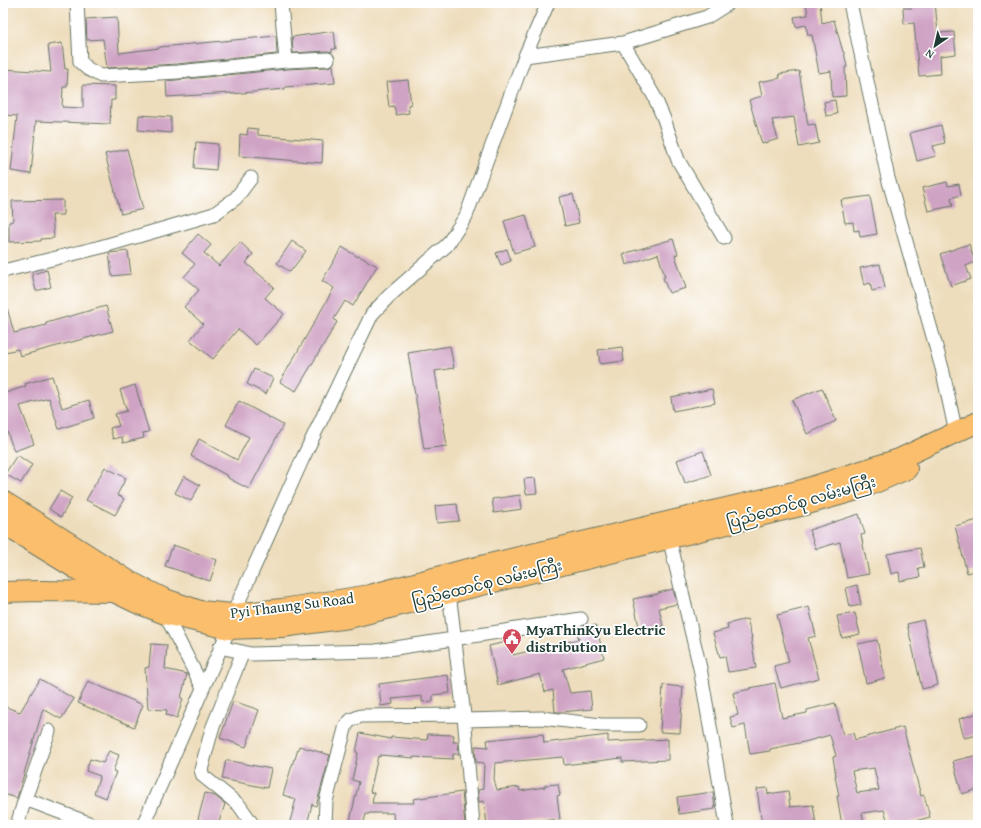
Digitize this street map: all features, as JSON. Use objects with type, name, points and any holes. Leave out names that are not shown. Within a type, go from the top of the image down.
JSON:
[{"type":"main road","name":"Pyi Thaung Su Road","points":[[3,501],[129,581],[165,599],[231,622],[282,609],[370,595],[464,570],[802,490],[899,459],[978,422]]},
{"type":"main road","name":"ပြည်ထောင်စု လမ်းမကြီး","points":[[3,524],[114,592],[165,614],[282,627],[349,618],[669,537],[808,504],[861,488],[905,470],[978,435]]},
{"type":"main road","points":[[3,592],[114,592]]},
{"type":"street","points":[[77,3],[80,62],[88,69],[101,76],[178,72],[286,61],[328,59]]},
{"type":"street","points":[[281,3],[286,61]]},
{"type":"street","points":[[142,825],[302,460],[372,314],[389,296],[447,245],[466,216],[525,56],[548,3]]},
{"type":"street","points":[[525,56],[623,43],[707,17],[729,3]]},
{"type":"street","points":[[850,3],[888,178],[942,368],[956,433]]},
{"type":"street","points":[[623,43],[654,96],[664,119],[678,160],[724,238]]},
{"type":"street","points":[[3,271],[97,248],[214,214],[236,198],[251,178]]},
{"type":"street","points":[[669,537],[700,668],[726,825]]},
{"type":"street","points":[[449,593],[464,718],[473,825]]},
{"type":"street","points":[[165,614],[203,688]]},
{"type":"street","points":[[220,647],[252,654],[376,651],[581,619]]},
{"type":"street","points":[[242,652],[212,729],[201,770],[203,776],[239,805],[253,825]]},
{"type":"street","points":[[325,825],[326,801],[346,725],[350,720],[361,716],[542,718],[601,725],[639,725]]},
{"type":"street","points":[[17,825],[49,731]]},
{"type":"street","points":[[25,799],[94,825]]},
{"type":"building","points":[[806,3],[820,3],[822,23],[834,20],[847,67],[845,67],[846,96],[832,97],[831,71],[819,73],[812,35],[808,35],[806,25],[796,27],[794,17],[808,15]]},
{"type":"building","points":[[912,3],[935,3],[938,33],[954,32],[956,54],[940,56],[941,74],[919,76],[914,23],[904,24],[903,8],[912,8]]},
{"type":"building","points":[[117,17],[119,53],[160,47],[276,36],[277,54],[177,64],[107,68],[103,39],[87,40],[86,19]]},
{"type":"building","points":[[334,31],[336,49],[332,49],[332,52],[293,53],[292,37]]},
{"type":"building","points":[[62,43],[65,69],[68,69],[67,87],[63,87],[62,107],[83,108],[83,85],[115,86],[115,100],[111,100],[110,124],[36,121],[31,174],[11,171],[17,116],[3,115],[3,69],[51,72],[48,45]]},
{"type":"building","points":[[333,65],[335,83],[285,87],[285,89],[231,94],[167,97],[166,81],[287,69],[328,67]]},
{"type":"building","points":[[799,71],[808,125],[815,124],[819,143],[799,147],[794,117],[772,120],[778,139],[762,144],[749,100],[762,96],[759,82],[780,78],[779,74]]},
{"type":"building","points":[[408,80],[411,104],[408,105],[409,113],[396,115],[394,106],[389,107],[386,82]]},
{"type":"building","points":[[835,100],[837,114],[826,116],[824,102]]},
{"type":"building","points":[[139,115],[171,117],[171,133],[138,130]]},
{"type":"building","points":[[941,125],[945,143],[933,146],[936,156],[917,161],[910,133]]},
{"type":"building","points":[[248,128],[258,129],[258,135],[323,141],[322,163],[239,156],[240,134],[247,135]]},
{"type":"building","points":[[196,142],[218,144],[216,170],[194,168]]},
{"type":"building","points":[[127,149],[143,209],[121,214],[105,154]]},
{"type":"building","points":[[947,182],[948,186],[959,184],[961,195],[951,198],[953,206],[928,211],[922,188]]},
{"type":"building","points":[[573,194],[579,223],[565,226],[559,197]]},
{"type":"building","points":[[870,196],[877,234],[860,237],[859,230],[854,231],[853,222],[845,223],[841,200]]},
{"type":"building","points":[[63,200],[63,215],[52,215],[54,238],[41,239],[41,241],[9,242],[9,222],[13,221],[12,201]]},
{"type":"building","points":[[526,215],[535,247],[514,253],[504,221]]},
{"type":"building","points":[[198,234],[211,245],[204,253],[219,266],[240,242],[253,254],[246,263],[274,287],[265,298],[284,314],[256,345],[238,329],[213,359],[190,340],[203,324],[184,307],[199,290],[184,277],[195,264],[182,253]]},
{"type":"building","points":[[673,239],[678,254],[675,255],[686,288],[669,293],[663,278],[665,277],[658,254],[626,265],[623,254]]},
{"type":"building","points":[[292,241],[306,251],[290,272],[277,263]]},
{"type":"building","points":[[969,244],[975,262],[966,266],[971,279],[951,286],[940,254]]},
{"type":"building","points":[[342,247],[377,266],[353,306],[345,301],[334,319],[337,322],[296,391],[280,382],[334,288],[322,281]]},
{"type":"building","points":[[507,249],[511,261],[501,265],[496,253]]},
{"type":"building","points":[[128,251],[131,274],[112,276],[109,253]]},
{"type":"building","points":[[880,264],[885,288],[872,291],[870,283],[864,285],[860,268]]},
{"type":"building","points":[[47,270],[51,287],[36,291],[32,274]]},
{"type":"building","points":[[6,304],[14,333],[46,325],[46,323],[106,306],[113,331],[20,356],[18,349],[6,352],[3,340],[3,305]]},
{"type":"building","points":[[450,346],[454,368],[435,371],[447,446],[424,449],[408,353]]},
{"type":"building","points":[[622,347],[624,361],[600,364],[598,350]]},
{"type":"building","points":[[254,369],[273,378],[266,394],[247,384]]},
{"type":"building","points":[[52,376],[62,408],[89,400],[94,418],[59,429],[49,398],[20,406],[34,444],[14,451],[3,420],[3,394],[26,386],[25,384]]},
{"type":"building","points":[[135,385],[149,432],[143,433],[144,438],[123,443],[122,437],[113,439],[110,428],[119,426],[115,414],[127,411],[120,390]]},
{"type":"building","points":[[822,388],[836,421],[807,434],[792,400]]},
{"type":"building","points":[[712,389],[715,403],[673,411],[671,397]]},
{"type":"building","points":[[239,401],[283,425],[249,489],[191,456],[199,439],[237,460],[249,437],[226,425]]},
{"type":"building","points":[[703,451],[711,475],[685,483],[677,460]]},
{"type":"building","points":[[17,455],[32,465],[21,483],[5,474]]},
{"type":"building","points":[[105,467],[126,478],[117,495],[124,499],[115,515],[86,500]]},
{"type":"building","points":[[184,476],[200,485],[191,501],[175,493]]},
{"type":"building","points":[[535,478],[537,493],[526,494],[524,479]]},
{"type":"building","points":[[60,491],[72,498],[61,517],[49,509]]},
{"type":"building","points":[[520,495],[522,509],[494,513],[492,499]]},
{"type":"building","points":[[457,504],[459,521],[437,523],[435,506]]},
{"type":"building","points":[[859,514],[865,534],[861,535],[869,574],[847,578],[840,542],[816,549],[809,530]]},
{"type":"building","points":[[978,520],[978,570],[967,573],[955,526]]},
{"type":"building","points":[[173,545],[217,560],[210,581],[165,566]]},
{"type":"building","points":[[920,548],[924,567],[918,568],[920,577],[900,581],[899,572],[891,574],[887,554]]},
{"type":"building","points":[[857,585],[861,605],[850,607],[846,588]]},
{"type":"building","points":[[673,589],[677,604],[659,608],[663,626],[640,631],[633,599],[658,594]]},
{"type":"building","points":[[809,607],[816,636],[808,638],[819,678],[781,688],[774,666],[789,662],[777,615]]},
{"type":"building","points":[[855,613],[860,634],[842,638],[837,616]]},
{"type":"building","points":[[747,619],[752,638],[756,668],[728,672],[725,656],[720,657],[713,633],[728,629],[727,624]]},
{"type":"building","points":[[923,620],[938,685],[922,689],[907,624]]},
{"type":"building","points":[[596,625],[604,658],[563,669],[570,693],[590,691],[592,709],[555,712],[553,690],[545,692],[540,674],[498,685],[489,646],[510,641],[513,655],[579,639],[576,630]]},
{"type":"building","points":[[877,640],[885,678],[866,683],[858,644]]},
{"type":"building","points":[[151,644],[167,645],[165,669],[187,674],[181,698],[183,699],[177,718],[166,715],[167,710],[148,709],[145,668],[149,667]]},
{"type":"building","points":[[448,675],[450,693],[433,695],[433,701],[422,702],[422,696],[392,699],[393,704],[381,706],[379,684]]},
{"type":"building","points":[[40,679],[74,699],[61,719],[43,709],[17,798],[3,794],[3,706],[20,712]]},
{"type":"building","points":[[88,681],[143,705],[134,727],[78,703]]},
{"type":"building","points":[[775,683],[782,718],[807,713],[807,710],[835,703],[843,735],[853,733],[855,740],[903,727],[921,796],[924,795],[930,817],[900,825],[889,825],[884,810],[862,813],[864,825],[842,825],[833,757],[836,756],[830,735],[770,749],[770,751],[750,754],[745,725],[733,728],[730,717],[738,715],[733,693]],"holes":[[[874,768],[879,790],[857,793],[852,771]]]},
{"type":"building","points":[[663,685],[683,687],[680,733],[660,732]]},
{"type":"building","points":[[233,701],[259,710],[246,747],[220,738]]},
{"type":"building","points":[[978,713],[978,735],[964,738],[959,719]]},
{"type":"building","points":[[360,733],[391,739],[391,737],[427,740],[428,734],[454,735],[453,742],[458,742],[459,754],[453,754],[453,759],[378,756],[370,792],[374,793],[372,803],[414,803],[413,799],[462,792],[465,825],[394,825],[393,813],[369,813],[366,814],[363,825],[349,825],[359,782],[352,780],[358,753],[356,752]]},
{"type":"building","points":[[543,734],[544,743],[608,735],[608,742],[668,739],[668,760],[622,762],[622,758],[564,765],[563,757],[495,763],[494,779],[497,790],[519,787],[520,791],[545,787],[545,785],[558,784],[560,795],[557,796],[560,819],[506,825],[487,825],[484,801],[479,802],[478,790],[483,789],[484,763],[476,762],[475,746],[488,747],[487,740]]},
{"type":"building","points":[[299,746],[330,755],[316,806],[312,804],[307,825],[289,825],[296,799],[283,795]]},
{"type":"building","points":[[109,751],[119,755],[113,771],[116,772],[106,798],[94,793],[100,776],[86,771],[90,759],[103,763]]},
{"type":"building","points":[[978,755],[978,789],[962,794],[953,761]]},
{"type":"building","points":[[226,760],[271,769],[267,788],[222,779]]},
{"type":"building","points":[[767,788],[768,794],[788,791],[790,807],[813,805],[816,824],[762,825],[757,789]]},
{"type":"building","points":[[713,792],[715,809],[679,814],[677,797]]},
{"type":"building","points":[[205,793],[215,796],[225,804],[218,825],[200,825],[201,820],[198,819]]},
{"type":"place","name":"MyaThinKyu Electric distribution","points":[[512,655]]}]
